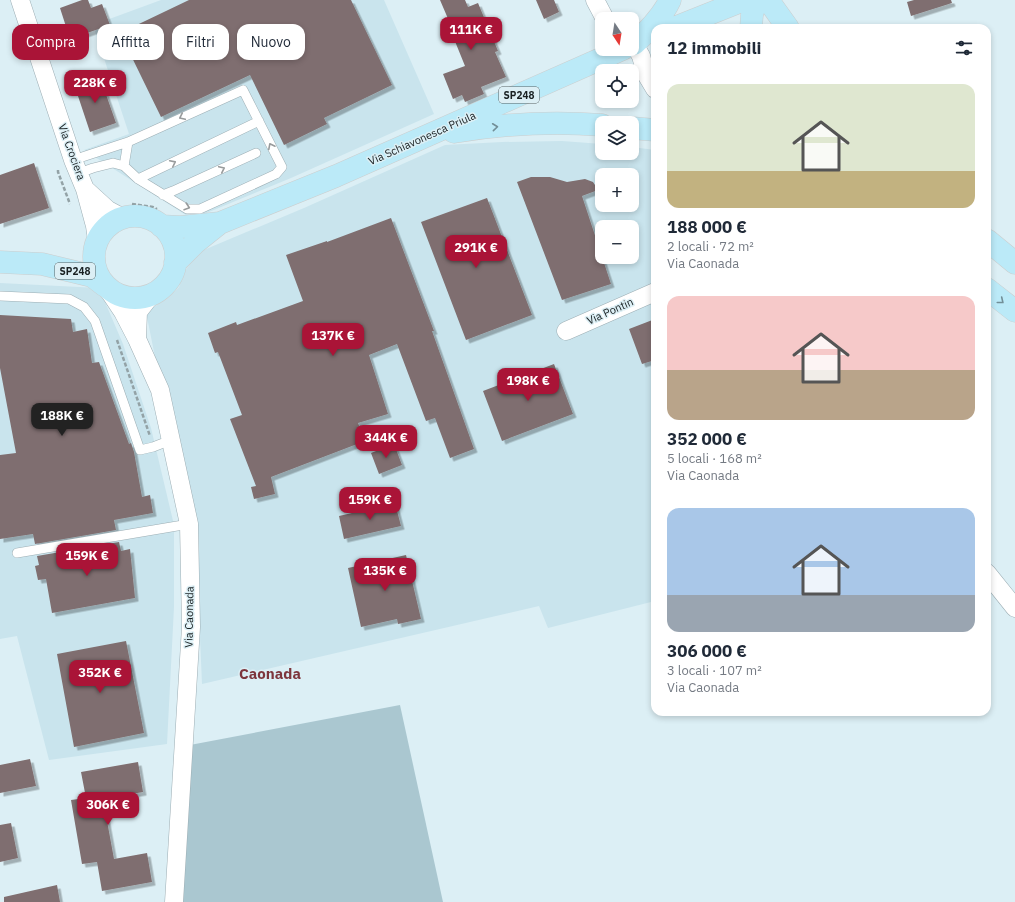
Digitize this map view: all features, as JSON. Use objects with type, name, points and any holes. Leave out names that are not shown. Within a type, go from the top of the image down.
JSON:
[{"type":"main road","points":[[654,24],[670,0]]},
{"type":"main road","points":[[669,24],[712,0]]},
{"type":"main road","points":[[684,24],[744,0]]},
{"type":"main road","points":[[751,24],[756,0]]},
{"type":"main road","points":[[768,0],[786,24]]},
{"type":"main road","points":[[639,37],[651,26]]},
{"type":"main road","points":[[639,41],[651,34]]},
{"type":"main road","name":"Via Schiavonesca Priula","points":[[639,42],[651,38]]},
{"type":"main road","name":"Via Schiavonesca Priula","points":[[161,226],[181,227],[220,223],[336,176],[607,56]]},
{"type":"main road","points":[[415,141],[463,131],[503,126],[544,124],[595,124]]},
{"type":"main road","points":[[639,129],[651,130]]},
{"type":"main road","points":[[133,216],[149,219],[161,226],[171,238],[175,252],[175,263],[169,280],[161,289],[152,294],[137,298],[128,298],[113,292],[106,287],[99,277],[94,264],[96,244],[103,231],[112,223],[123,218],[133,216]]},
{"type":"main road","name":"Via Schiavonesca Priula","points":[[175,263],[195,243],[220,223]]},
{"type":"main road","points":[[991,243],[1015,263]]},
{"type":"main road","name":"SP248","points":[[42,264],[82,253],[96,244]]},
{"type":"main road","name":"SP248","points":[[0,262],[42,264],[92,276],[106,287]]},
{"type":"main road","points":[[991,292],[1015,312]]},
{"type":"street","name":"Via Crociera","points":[[20,0],[79,174],[95,226],[96,244]]},
{"type":"street","points":[[595,0],[602,12]]},
{"type":"street","points":[[639,55],[641,56],[646,74],[651,82]]},
{"type":"street","name":"Via Crociera","points":[[79,174],[108,210],[123,218]]},
{"type":"street","name":"Via Caonada","points":[[106,287],[123,312],[160,390],[189,524],[190,627],[171,901]]},
{"type":"street","name":"Via Caonada","points":[[137,340],[138,312],[152,294]]},
{"type":"street","name":"Via Pontin","points":[[566,331],[651,294]]},
{"type":"street","points":[[991,578],[1015,608]]},
{"type":"lane","points":[[243,90],[282,167],[276,174],[200,209],[187,209],[138,180],[124,166],[113,163],[93,168],[79,174],[128,142],[243,90]]},
{"type":"lane","points":[[138,180],[259,121]]},
{"type":"lane","points":[[124,166],[128,142]]},
{"type":"lane","points":[[163,195],[256,153]]},
{"type":"lane","points":[[0,296],[69,299],[84,307],[95,321],[140,450],[171,440]]},
{"type":"lane","points":[[17,553],[189,524]]},
{"type":"path","points":[[116,337],[153,447]]},
{"type":"shaded area","points":[[161,0],[384,0],[434,114],[291,178],[192,219],[84,150],[129,134],[105,60],[164,60],[164,24],[97,24],[97,37],[93,25]]},
{"type":"shaded area","points":[[562,141],[595,143],[595,160],[639,160],[639,148],[651,149],[651,602],[548,628],[539,606],[202,684],[197,567],[146,312],[168,298],[179,287],[184,272],[199,252],[304,208],[445,145]]},
{"type":"shaded area","points":[[0,283],[99,288],[123,344],[151,428],[174,525],[174,607],[167,744],[49,760],[17,636],[0,639]]},
{"type":"shaded area","points":[[400,705],[443,902],[179,902],[190,745]]},
{"type":"building","points":[[82,0],[88,0],[91,8],[102,4],[110,24],[97,24],[97,30],[89,32],[89,24],[65,24],[60,8]]},
{"type":"building","points":[[189,0],[351,0],[392,85],[324,118],[327,124],[284,145],[250,75],[161,117],[133,60],[164,60],[164,24],[139,24]]},
{"type":"building","points":[[440,0],[465,0],[468,7],[478,3],[498,51],[495,52],[506,77],[481,87],[484,94],[465,102],[462,95],[453,99],[443,74],[465,66],[450,29],[452,28]]},
{"type":"building","points":[[536,0],[554,0],[559,12],[544,19]]},
{"type":"building","points":[[914,0],[951,0],[952,3],[911,16],[907,2]]},
{"type":"building","points":[[97,76],[98,81],[101,80],[116,123],[90,132],[74,84]]},
{"type":"building","points":[[34,163],[49,208],[0,224],[0,175]]},
{"type":"building","points":[[531,177],[550,177],[567,182],[585,179],[593,182],[595,185],[595,191],[582,196],[595,235],[595,264],[604,264],[611,284],[562,300],[517,182]]},
{"type":"building","points":[[487,198],[532,315],[466,340],[421,222]]},
{"type":"building","points":[[391,218],[434,331],[432,331],[474,449],[450,458],[435,418],[426,421],[397,344],[369,355],[388,414],[358,423],[365,441],[271,477],[275,494],[254,499],[251,487],[256,486],[230,419],[242,415],[218,352],[215,353],[208,333],[236,322],[237,325],[303,301],[286,255],[327,242]]},
{"type":"building","points":[[0,315],[71,319],[73,332],[87,329],[92,363],[99,362],[129,444],[131,443],[134,452],[142,497],[150,495],[153,513],[114,520],[116,530],[35,544],[33,534],[0,539],[0,455],[16,453],[0,368]]},
{"type":"building","points":[[651,321],[651,361],[642,364],[629,329]]},
{"type":"building","points":[[554,364],[573,414],[502,441],[483,391]]},
{"type":"building","points":[[394,444],[402,465],[379,474],[371,453]]},
{"type":"building","points":[[395,503],[401,526],[344,539],[339,516]]},
{"type":"building","points":[[119,542],[121,551],[130,549],[135,598],[52,613],[46,579],[38,580],[35,566],[39,565],[37,556]]},
{"type":"building","points":[[406,555],[421,619],[398,624],[397,619],[361,627],[348,568]]},
{"type":"building","points":[[126,641],[144,733],[74,747],[57,654]]},
{"type":"building","points":[[30,759],[36,786],[0,793],[0,765]]},
{"type":"building","points":[[138,762],[143,792],[103,799],[114,859],[147,853],[152,882],[102,891],[97,862],[82,864],[71,800],[86,798],[81,772]]},
{"type":"building","points":[[11,823],[18,858],[0,862],[0,825]]},
{"type":"building","points":[[57,885],[60,902],[4,902],[4,897]]},
{"type":"district","name":"Caonada","points":[[270,673]]}]
